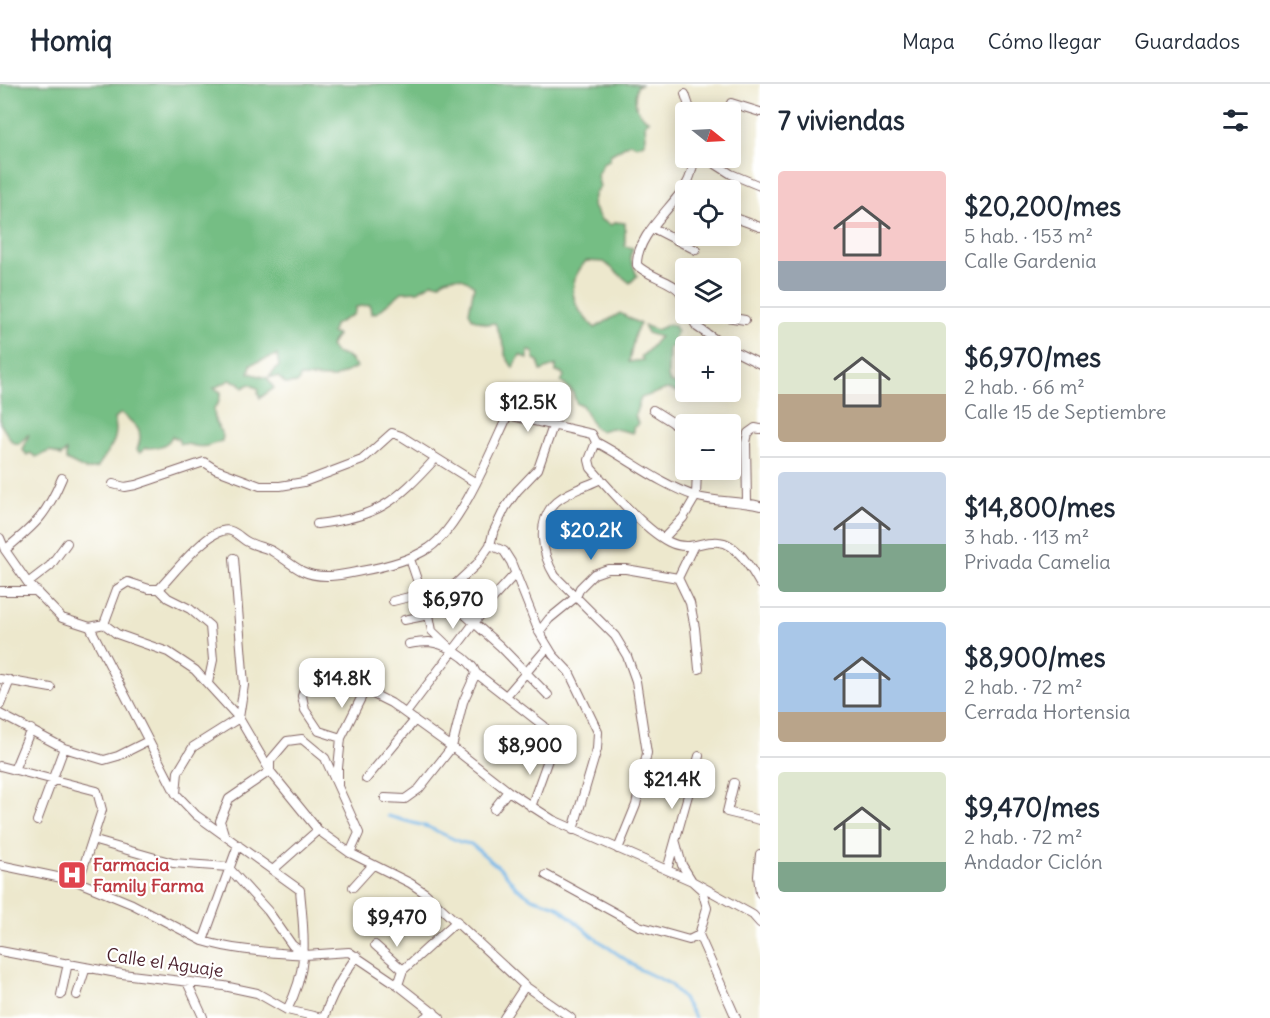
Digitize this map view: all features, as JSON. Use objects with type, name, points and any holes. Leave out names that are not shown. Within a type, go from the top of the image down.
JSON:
[{"type":"street","points":[[685,94],[688,102]]},
{"type":"street","points":[[741,106],[760,112]]},
{"type":"street","points":[[722,168],[760,186]]},
{"type":"street","points":[[675,200],[636,255],[637,265],[645,273],[675,287]]},
{"type":"street","points":[[741,220],[760,227]]},
{"type":"street","points":[[653,228],[696,250]]},
{"type":"street","points":[[741,319],[745,320]]},
{"type":"street","points":[[695,324],[710,336]]},
{"type":"street","points":[[741,355],[760,364]]},
{"type":"street","points":[[653,410],[675,425]]},
{"type":"street","points":[[159,589],[208,538],[224,530],[236,532],[247,542],[270,550],[304,572],[320,576],[337,576],[410,558],[431,546],[447,531],[476,483],[508,416],[592,434],[596,441],[652,476],[696,496],[747,502],[760,506]]},
{"type":"street","points":[[404,620],[429,615],[446,593],[477,564],[490,545],[505,508],[517,491],[538,469],[553,426]]},
{"type":"street","points":[[747,502],[746,443],[748,433],[754,428],[760,429]]},
{"type":"street","points":[[112,484],[125,488],[204,462],[215,469],[260,486],[280,486],[304,482],[362,460],[392,433],[402,436],[476,483]]},
{"type":"street","points":[[596,441],[589,460],[591,468],[633,513],[671,543],[693,547],[717,541],[724,543],[734,549],[760,584]]},
{"type":"street","points":[[317,524],[341,522],[375,512],[407,490],[436,458]]},
{"type":"street","points":[[5,550],[35,526],[50,505],[62,478]]},
{"type":"street","points":[[601,479],[557,501],[545,520],[542,537],[549,565],[555,576],[615,636],[627,656],[636,681],[647,753],[636,806],[618,849]]},
{"type":"street","points":[[664,538],[683,518],[696,496],[697,480]]},
{"type":"street","points":[[0,537],[5,550],[28,583],[62,618],[90,627],[105,624]]},
{"type":"street","points":[[28,583],[50,566],[67,543]]},
{"type":"street","points":[[490,545],[504,551],[516,573],[539,632],[569,672],[598,732],[597,749],[573,830]]},
{"type":"street","points":[[678,579],[693,547]]},
{"type":"street","points":[[176,794],[178,772],[193,747],[239,718],[244,685],[234,558]]},
{"type":"street","points":[[410,558],[432,631],[453,651]]},
{"type":"street","points":[[539,632],[549,619],[576,597],[580,588],[594,574],[608,568],[626,569],[678,579]]},
{"type":"street","points":[[406,713],[516,573]]},
{"type":"street","points":[[678,579],[690,603],[699,669]]},
{"type":"street","points":[[105,624],[117,589],[128,582],[149,589],[159,589],[168,598],[190,609],[210,626],[213,660],[208,683]]},
{"type":"street","points":[[0,591],[37,591]]},
{"type":"street","points":[[446,593],[454,605],[548,695]]},
{"type":"street","points":[[393,602],[421,594]]},
{"type":"street","points":[[105,624],[117,634],[182,659],[208,683],[239,718],[270,771],[318,830],[350,853],[410,883],[424,893],[457,921],[525,987],[571,1018]]},
{"type":"street","points":[[90,627],[176,794],[196,815],[274,869],[300,890],[305,955],[299,985],[287,1010]]},
{"type":"street","points":[[409,644],[430,642],[467,659],[474,666],[476,673],[544,726],[550,754],[531,807]]},
{"type":"street","points":[[506,696],[548,647]]},
{"type":"street","points":[[341,738],[319,731],[305,710],[302,696],[311,670],[365,690],[391,703],[531,807],[573,830],[692,881],[753,915],[760,922]]},
{"type":"street","points":[[385,798],[405,799],[419,789],[452,747],[463,702],[476,673]]},
{"type":"street","points":[[0,679],[51,688]]},
{"type":"street","points":[[0,705],[10,680]]},
{"type":"street","points":[[339,789],[338,768],[341,738],[365,690]]},
{"type":"street","points":[[0,714],[64,748],[104,760],[118,756],[148,741]]},
{"type":"street","points":[[366,779],[416,720]]},
{"type":"street","points":[[14,770],[31,729]]},
{"type":"street","points":[[270,771],[270,762],[287,741],[302,739],[325,758],[359,833],[350,853]]},
{"type":"street","points":[[37,821],[64,748]]},
{"type":"street","points":[[668,870],[699,756]]},
{"type":"street","points":[[0,766],[97,791],[102,810],[82,871],[76,881]]},
{"type":"street","points":[[224,834],[220,821],[229,799],[270,771]]},
{"type":"street","points":[[734,783],[727,812],[760,820]]},
{"type":"street","points":[[494,809],[508,791]]},
{"type":"street","points":[[274,869],[318,830]]},
{"type":"street","points":[[92,840],[173,863],[228,867],[268,911],[292,945],[305,955]]},
{"type":"street","points":[[676,843],[682,865],[692,881],[702,890],[707,908],[699,935],[736,1018]]},
{"type":"street","points":[[203,941],[238,844]]},
{"type":"street","points":[[760,854],[758,876],[760,893]]},
{"type":"street","points":[[0,865],[76,881],[132,904],[203,941],[239,949],[305,955],[349,952],[437,1015]]},
{"type":"street","points":[[353,886],[372,866]]},
{"type":"street","points":[[546,875],[639,926],[689,940],[699,935]]},
{"type":"street","points":[[398,985],[403,970],[457,921]]},
{"type":"street","points":[[375,945],[403,970]]},
{"type":"street","name":"Calle el Aguaje","points":[[0,951],[132,976],[224,986],[257,993],[287,1010],[323,1018]]},
{"type":"street","points":[[323,1018],[343,976],[357,956]]},
{"type":"street","points":[[61,994],[68,963]]},
{"type":"street","points":[[77,995],[86,967]]},
{"type":"street","points":[[187,982],[203,1017]]},
{"type":"street","points":[[504,1018],[525,987]]},
{"type":"street","points":[[424,1018],[437,1015]]},
{"type":"green space","points":[[0,84],[642,84],[637,86],[635,102],[638,110],[649,121],[645,123],[644,143],[637,146],[630,143],[610,155],[609,161],[604,162],[597,175],[600,187],[595,192],[592,205],[601,220],[611,225],[616,222],[625,223],[625,246],[633,248],[630,257],[637,276],[630,283],[604,262],[586,261],[579,270],[573,287],[576,304],[595,328],[620,313],[640,324],[635,333],[629,362],[643,360],[641,356],[660,337],[647,333],[644,325],[656,330],[670,324],[677,332],[673,341],[675,345],[669,348],[668,376],[670,382],[675,384],[675,391],[667,389],[641,398],[635,415],[638,424],[633,428],[633,433],[611,428],[600,431],[594,427],[582,405],[577,404],[572,391],[561,382],[564,376],[556,372],[556,365],[541,371],[538,361],[534,359],[534,353],[528,350],[528,359],[520,355],[513,368],[505,355],[505,348],[495,323],[487,324],[473,319],[469,312],[474,286],[457,277],[447,278],[439,284],[433,282],[418,291],[402,292],[378,312],[371,314],[370,305],[356,307],[354,314],[334,325],[332,333],[337,335],[330,346],[335,353],[348,357],[357,367],[334,378],[300,377],[298,383],[286,384],[278,377],[269,377],[279,366],[277,355],[251,364],[249,373],[267,378],[274,388],[260,398],[259,389],[249,384],[243,388],[240,383],[230,380],[214,388],[221,392],[218,404],[214,408],[215,421],[223,436],[222,441],[199,446],[180,444],[178,439],[172,436],[164,445],[145,448],[140,453],[137,450],[140,437],[138,428],[121,413],[114,419],[116,433],[112,445],[97,468],[86,470],[66,460],[66,451],[61,456],[50,451],[36,457],[30,453],[27,455],[23,450],[29,434],[19,444],[12,442],[0,423]]},
{"type":"waterway","points":[[388,816],[428,827],[460,842],[471,844],[503,871],[516,887],[532,898],[557,906],[595,938],[639,969],[670,984],[695,1018]]},
{"type":"place","name":"Farmacia Family Farma","points":[[72,875]]}]
